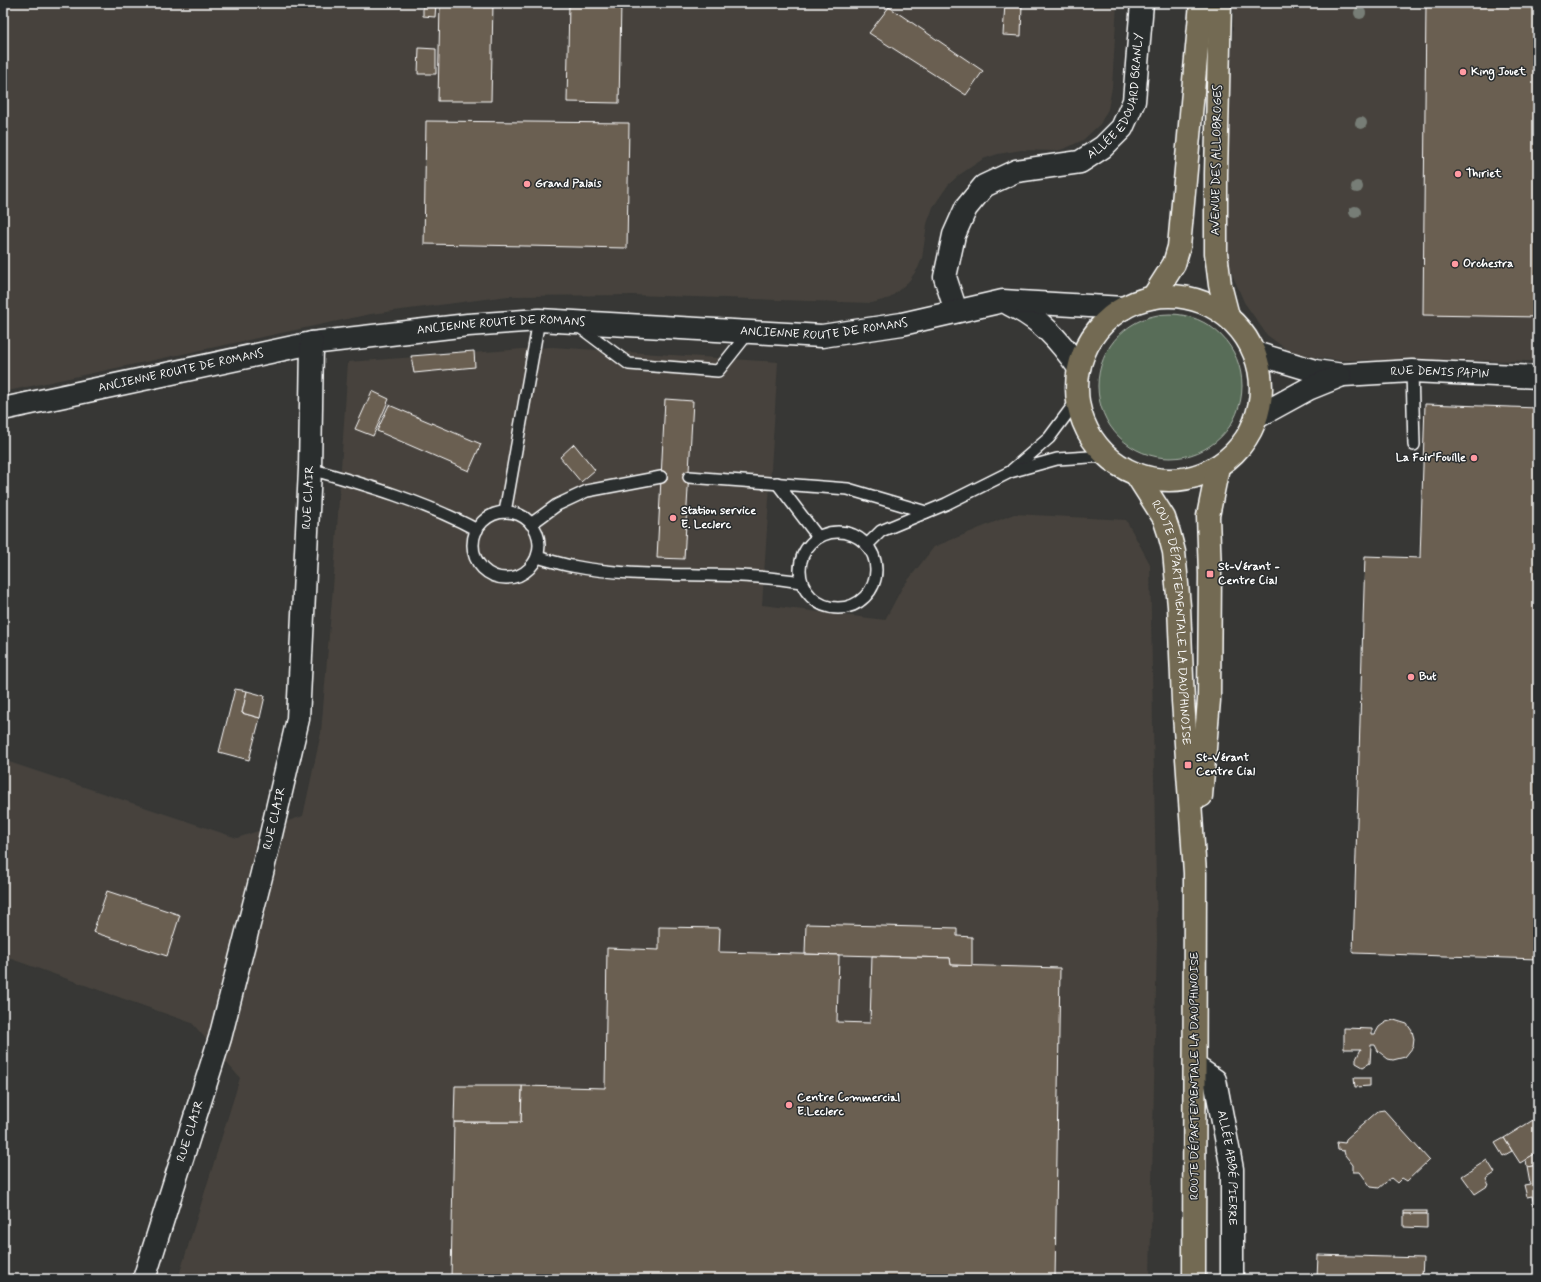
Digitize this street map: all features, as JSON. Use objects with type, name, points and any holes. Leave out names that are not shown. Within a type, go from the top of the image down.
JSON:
[{"type":"main road","name":"AVENUE DES ALLOBROGES","points":[[1153,297],[1174,264],[1179,248],[1201,3]]},
{"type":"main road","name":"AVENUE DES ALLOBROGES","points":[[1220,3],[1216,166],[1216,253],[1220,285],[1228,316]]},
{"type":"main road","points":[[1180,296],[1206,303],[1228,316],[1248,339],[1255,353],[1261,374],[1262,395],[1257,417],[1248,437],[1235,453],[1218,467],[1192,478],[1164,481],[1136,474],[1115,463],[1106,456],[1092,439],[1082,420],[1078,399],[1079,368],[1088,344],[1104,324],[1124,308],[1138,301],[1153,297],[1180,296]]},
{"type":"main road","name":"ROUTE DÉPARTEMENTALE LA DAUPHINOISE","points":[[1195,873],[1209,700],[1210,574],[1208,516],[1218,467]]},
{"type":"main road","name":"ROUTE DÉPARTEMENTALE LA DAUPHINOISE","points":[[1136,474],[1164,518],[1174,552],[1179,606],[1183,701],[1195,873],[1196,1067],[1194,1279]]},
{"type":"street","name":"ALLÉE EDOUARD BRANLY","points":[[956,311],[945,277],[954,235],[966,208],[984,186],[1016,171],[1080,162],[1103,147],[1122,128],[1134,101],[1142,3]]},
{"type":"street","name":"ANCIENNE ROUTE DE ROMANS","points":[[3,409],[312,343],[468,324],[539,320],[822,336],[902,324],[1003,301],[1124,308]]},
{"type":"street","points":[[1003,301],[1022,310],[1045,326],[1054,334],[1079,368]]},
{"type":"street","name":"RUE CLAIR","points":[[144,1279],[220,1038],[262,874],[298,719],[310,469],[312,343]]},
{"type":"street","points":[[1255,353],[1315,371],[1343,375]]},
{"type":"street","name":"RUE DENIS PAPIN","points":[[1343,375],[1412,371],[1538,377]]},
{"type":"street","points":[[1257,417],[1308,389],[1343,375]]},
{"type":"street","name":"ALLÉE ABBÉ PIERRE","points":[[1196,1067],[1215,1080],[1232,1169],[1232,1279]]},
{"type":"lane","points":[[505,512],[539,320]]},
{"type":"lane","points":[[573,322],[629,364],[718,371],[749,332]]},
{"type":"lane","points":[[1412,371],[1414,445]]},
{"type":"lane","points":[[1010,472],[1049,438],[1078,399]]},
{"type":"lane","points":[[868,544],[881,531],[926,512],[1010,472],[1057,459],[1106,456]]},
{"type":"lane","points":[[310,469],[362,483],[460,520],[477,530]]},
{"type":"lane","points":[[531,524],[557,505],[587,491],[661,477]]},
{"type":"lane","points":[[689,477],[848,489],[926,512]]},
{"type":"lane","points":[[777,483],[818,537]]},
{"type":"lane","points":[[505,512],[518,514],[531,524],[536,531],[539,544],[537,556],[530,568],[519,575],[502,578],[494,576],[483,569],[476,558],[473,546],[477,530],[482,522],[492,515],[505,512]]},
{"type":"lane","points":[[842,531],[856,535],[868,544],[876,558],[877,573],[872,588],[863,600],[850,607],[838,608],[820,605],[808,595],[801,582],[799,566],[803,552],[818,537],[827,533],[842,531]]},
{"type":"lane","points":[[537,556],[572,566],[634,573],[771,577],[801,582]]},
{"type":"shaded area","points":[[3,3],[1117,3],[1112,87],[1108,109],[1100,124],[1083,140],[1066,148],[1057,151],[1021,150],[998,154],[983,159],[959,175],[948,185],[933,207],[927,224],[922,258],[918,268],[909,281],[890,298],[872,303],[634,295],[508,296],[371,314],[3,392]]},
{"type":"shaded area","points":[[1234,3],[1538,3],[1538,361],[1336,360],[1294,355],[1267,335],[1244,302],[1229,267],[1225,212]]},
{"type":"shaded area","points":[[552,347],[778,362],[762,605],[885,620],[902,588],[934,547],[1014,514],[1126,520],[1150,564],[1157,939],[1150,1279],[178,1279],[240,1078],[192,1023],[3,956],[3,760],[237,838],[303,816],[321,733],[334,575],[348,362]]},
{"type":"green space","points":[[1163,314],[1177,314],[1204,322],[1216,330],[1226,340],[1237,358],[1241,372],[1241,400],[1237,414],[1226,432],[1216,442],[1198,453],[1177,458],[1163,458],[1136,450],[1124,442],[1114,432],[1103,414],[1098,393],[1098,379],[1106,352],[1114,340],[1124,330],[1142,319]]},
{"type":"building","points":[[423,3],[436,3],[435,17],[423,16]]},
{"type":"building","points":[[440,3],[493,3],[491,101],[438,101]]},
{"type":"building","points":[[569,3],[621,3],[619,103],[567,102]]},
{"type":"building","points":[[1005,3],[1022,3],[1021,36],[1003,35]]},
{"type":"building","points":[[1426,3],[1538,3],[1538,317],[1423,315]]},
{"type":"building","points":[[889,7],[983,71],[966,95],[869,33]]},
{"type":"building","points":[[419,48],[436,49],[436,74],[418,74]]},
{"type":"building","name":"Grand Palais","points":[[426,121],[629,123],[627,248],[424,244]]},
{"type":"building","points":[[3,242],[5,242],[4,296],[3,296]]},
{"type":"building","points":[[474,351],[475,367],[414,373],[411,356]]},
{"type":"building","points":[[372,391],[389,399],[373,436],[355,429]]},
{"type":"building","name":"Station service E. Leclerc","points":[[665,399],[693,401],[684,559],[657,558]]},
{"type":"building","points":[[1425,404],[1538,408],[1538,959],[1353,953],[1365,556],[1420,558]]},
{"type":"building","points":[[389,405],[481,444],[469,471],[377,431]]},
{"type":"building","points":[[574,444],[595,470],[581,482],[560,457]]},
{"type":"building","points":[[235,689],[247,691],[242,713],[260,718],[249,760],[219,752]]},
{"type":"building","points":[[247,691],[265,696],[260,718],[242,713]]},
{"type":"building","points":[[107,891],[180,915],[167,956],[93,932]]},
{"type":"building","points":[[806,924],[957,928],[957,936],[972,937],[972,966],[951,965],[950,958],[805,954]]},
{"type":"building","name":"Centre Commercial E.Leclerc","points":[[659,927],[720,928],[719,952],[839,955],[837,1022],[870,1023],[872,956],[950,958],[951,965],[1060,968],[1055,1279],[451,1279],[454,1122],[521,1122],[522,1086],[605,1088],[607,948],[659,950]]},
{"type":"building","points":[[1394,1020],[1407,1024],[1412,1031],[1414,1039],[1413,1047],[1405,1057],[1393,1060],[1388,1059],[1378,1051],[1375,1045],[1371,1045],[1370,1063],[1363,1067],[1356,1063],[1356,1059],[1361,1049],[1344,1049],[1344,1028],[1372,1029],[1372,1034],[1375,1034],[1379,1027],[1386,1022]]},
{"type":"building","points":[[1354,1078],[1370,1078],[1370,1086],[1355,1087]]},
{"type":"building","points":[[455,1086],[522,1086],[521,1122],[454,1122]]},
{"type":"building","points":[[1384,1110],[1429,1160],[1407,1181],[1402,1178],[1397,1183],[1391,1178],[1379,1188],[1371,1187],[1360,1172],[1353,1172],[1353,1165],[1345,1155],[1344,1151],[1338,1150],[1337,1142],[1345,1143],[1346,1139],[1378,1111]]},
{"type":"building","points":[[1538,1117],[1538,1152],[1520,1163],[1504,1138]]},
{"type":"building","points":[[1504,1138],[1512,1151],[1503,1156],[1495,1143]]},
{"type":"building","points":[[1538,1152],[1538,1165],[1527,1167],[1526,1159]]},
{"type":"building","points":[[1487,1160],[1495,1173],[1486,1179],[1489,1185],[1475,1194],[1462,1176]]},
{"type":"building","points":[[1538,1165],[1538,1212],[1535,1212],[1532,1196],[1527,1197],[1524,1185],[1530,1184],[1527,1167]]},
{"type":"building","points":[[1404,1211],[1427,1211],[1427,1214],[1404,1214]]},
{"type":"building","points":[[1404,1214],[1427,1214],[1427,1228],[1404,1227]]},
{"type":"building","points":[[1318,1255],[1423,1258],[1422,1279],[1317,1279]]},
{"type":"place","name":"King Jouet","points":[[1463,72]]},
{"type":"place","name":"Thiriet","points":[[1458,174]]},
{"type":"place","name":"Grand Palais","points":[[527,184]]},
{"type":"place","name":"Orchestra","points":[[1455,264]]},
{"type":"place","name":"La Foir'Fouille","points":[[1474,458]]},
{"type":"place","name":"Station service E. Leclerc","points":[[673,518]]},
{"type":"place","name":"St-Vérant - Centre Cial","points":[[1210,574]]},
{"type":"place","name":"But","points":[[1411,677]]},
{"type":"place","name":"St-Vérant Centre Cial","points":[[1188,765]]},
{"type":"place","name":"Centre Commercial E.Leclerc","points":[[789,1105]]}]
